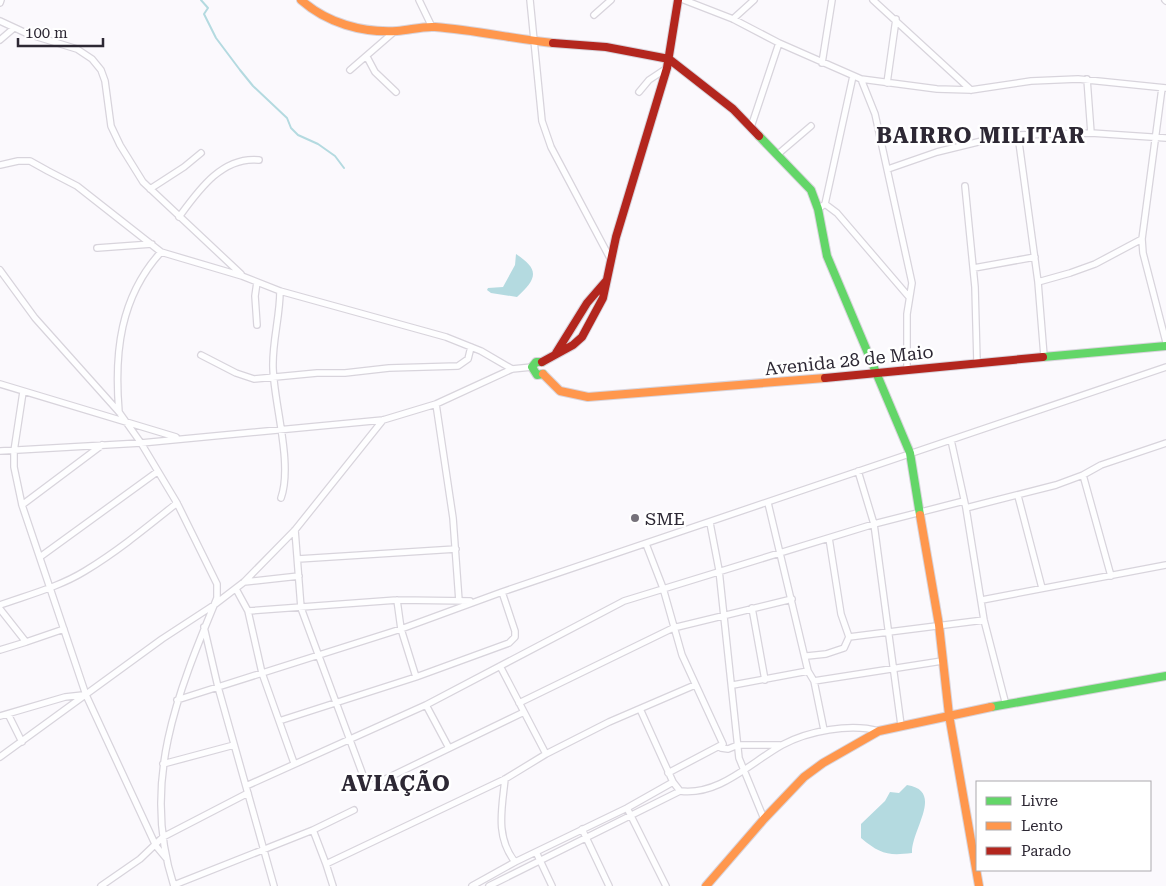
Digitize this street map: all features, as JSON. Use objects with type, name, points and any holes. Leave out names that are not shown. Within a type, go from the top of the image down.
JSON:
[{"type":"street","points":[[301,0],[316,13],[332,21],[358,28],[395,31],[432,27],[534,41],[606,47],[669,59],[733,109],[811,190],[818,209],[827,256],[910,453],[939,625],[949,715],[976,869]]},
{"type":"street","points":[[419,0],[432,27]]},
{"type":"street","points":[[530,0],[542,121],[550,147],[611,260]]},
{"type":"street","points":[[594,15],[610,0]]},
{"type":"street","points":[[0,451],[141,443],[383,420],[436,404],[512,369],[532,367],[536,362],[542,362],[573,345],[582,337],[603,298],[611,260],[667,68],[678,0]]},
{"type":"street","points":[[684,0],[733,19],[779,43],[862,79],[938,89],[971,90],[1030,81],[1087,79],[1164,88],[1142,239],[1143,253],[1166,342]]},
{"type":"street","points":[[733,19],[754,0]]},
{"type":"street","points":[[822,63],[832,0]]},
{"type":"street","points":[[873,0],[971,90]]},
{"type":"street","points":[[887,83],[896,20]]},
{"type":"street","points":[[0,21],[14,28],[77,49],[92,59],[101,70],[105,81],[111,126],[130,161],[150,189],[242,276]]},
{"type":"street","points":[[0,40],[14,28]]},
{"type":"street","points":[[350,70],[395,31]]},
{"type":"street","points":[[751,127],[779,43]]},
{"type":"street","points":[[367,57],[375,72],[396,92]]},
{"type":"street","points":[[640,92],[649,80],[667,68]]},
{"type":"street","points":[[818,209],[826,204],[853,76]]},
{"type":"street","points":[[862,79],[875,114],[912,283],[909,297],[906,369]]},
{"type":"street","points":[[1087,79],[1091,133]]},
{"type":"street","points":[[777,155],[811,126]]},
{"type":"street","points":[[888,169],[945,150],[1018,135],[1091,133],[1166,138]]},
{"type":"street","points":[[1018,135],[1038,282],[1044,356]]},
{"type":"street","points":[[150,189],[184,167],[201,153]]},
{"type":"street","points":[[179,217],[201,187],[224,168],[250,159],[259,160]]},
{"type":"street","points":[[0,165],[18,161],[30,161],[77,186],[161,252],[242,276],[280,291],[422,329],[471,347],[512,369]]},
{"type":"street","points":[[965,186],[974,268],[977,362]]},
{"type":"street","points":[[826,204],[837,213],[909,297]]},
{"type":"street","points":[[1038,282],[1070,274],[1095,264],[1142,239]]},
{"type":"street","points":[[97,248],[152,244]]},
{"type":"street","points":[[119,412],[118,359],[122,322],[136,287],[161,252]]},
{"type":"street","points":[[974,268],[1035,257]]},
{"type":"street","points":[[0,270],[35,318],[119,412],[141,443],[177,503],[213,571],[218,591],[214,606],[204,627],[177,700],[163,764],[161,807],[166,858],[174,885],[313,830],[354,810]]},
{"type":"street","points":[[556,353],[587,303],[606,281]]},
{"type":"street","points":[[257,282],[255,303],[257,325]]},
{"type":"street","points":[[280,291],[274,340],[273,376],[281,429],[285,488],[282,498]]},
{"type":"street","name":"Avenida 28 de Maio","points":[[543,374],[560,391],[588,397],[1166,346]]},
{"type":"street","points":[[201,355],[254,379],[389,368],[458,366],[464,364],[468,359],[471,347]]},
{"type":"street","points":[[532,367],[534,373],[543,374],[546,369],[542,362]]},
{"type":"street","points":[[177,700],[401,629],[475,601],[1166,367]]},
{"type":"street","points":[[0,384],[127,424],[180,438]]},
{"type":"street","points":[[23,392],[14,451],[14,467],[22,505],[86,695],[156,846],[166,858]]},
{"type":"street","points":[[436,404],[456,548],[459,601]]},
{"type":"street","points":[[0,757],[162,639],[214,606],[244,582],[295,530],[383,420]]},
{"type":"street","points":[[951,440],[966,508],[984,620],[1006,705]]},
{"type":"street","points":[[966,508],[1018,496],[1083,475],[1101,465],[1166,443]]},
{"type":"street","points":[[22,505],[103,445]]},
{"type":"street","points":[[858,471],[874,524],[901,724]]},
{"type":"street","points":[[40,557],[157,472]]},
{"type":"street","points":[[1083,475],[1111,576]]},
{"type":"street","points":[[1018,496],[1042,588]]},
{"type":"street","points":[[246,786],[426,705],[624,601],[719,570],[921,510],[964,501]]},
{"type":"street","points":[[0,605],[50,587],[84,572],[131,540],[177,503]]},
{"type":"street","points":[[768,503],[807,656],[808,671],[814,681],[824,730]]},
{"type":"street","points":[[710,523],[719,570],[733,686],[739,758],[764,819]]},
{"type":"street","points":[[295,530],[301,608],[364,783],[369,786],[487,732],[524,712]]},
{"type":"street","points":[[807,656],[826,654],[844,648],[848,637],[841,614],[829,538]]},
{"type":"street","points":[[646,544],[662,588],[673,628],[695,686],[723,744],[722,748],[738,745],[782,745]]},
{"type":"street","points":[[298,560],[456,548]]},
{"type":"street","points":[[982,600],[1166,566]]},
{"type":"street","points":[[244,582],[299,576]]},
{"type":"street","points":[[236,588],[248,611],[262,672],[294,763]]},
{"type":"street","points":[[279,721],[416,677],[513,640],[515,631],[502,592]]},
{"type":"street","points":[[519,703],[673,628],[724,614],[792,599]]},
{"type":"street","points":[[248,611],[397,600],[475,601]]},
{"type":"street","points":[[397,600],[401,629],[416,677]]},
{"type":"street","points":[[752,608],[765,680]]},
{"type":"street","points":[[0,610],[26,642]]},
{"type":"street","points":[[848,637],[984,620]]},
{"type":"street","points":[[204,627],[218,687],[262,849],[274,886]]},
{"type":"street","points":[[0,650],[64,629]]},
{"type":"street","points":[[814,681],[942,661]]},
{"type":"street","points":[[500,666],[546,754]]},
{"type":"street","points":[[733,686],[808,671]]},
{"type":"street","points":[[706,886],[764,819],[804,777],[823,763],[879,731],[901,724],[1166,676]]},
{"type":"street","points":[[326,864],[505,779],[546,754],[640,708],[695,686]]},
{"type":"street","points":[[0,716],[65,697],[86,695]]},
{"type":"street","points":[[426,705],[449,748]]},
{"type":"street","points":[[640,708],[668,773],[680,791]]},
{"type":"street","points":[[8,714],[22,742]]},
{"type":"street","points":[[489,886],[497,884],[540,860],[680,791],[698,792],[745,770],[782,745],[824,730],[864,728],[879,731]]},
{"type":"street","points":[[668,773],[723,744]]},
{"type":"street","points":[[163,764],[234,745]]},
{"type":"street","points":[[505,779],[501,831],[504,844],[515,862]]},
{"type":"street","points":[[472,886],[515,862],[627,808],[673,782]]},
{"type":"street","points":[[101,886],[140,860],[164,838],[248,793]]},
{"type":"street","points":[[627,808],[666,886]]},
{"type":"street","points":[[582,829],[609,886]]},
{"type":"street","points":[[313,830],[333,886]]},
{"type":"street","points":[[536,852],[552,886]]},
{"type":"street","points":[[976,871],[979,886]]},
{"type":"street","points":[[492,875],[497,884]]},
{"type":"water","points":[[516,254],[524,259],[532,269],[532,279],[529,284],[517,297],[491,293],[487,290],[488,288],[503,287],[515,265]]},
{"type":"water","points":[[907,785],[918,789],[924,795],[925,803],[912,853],[890,854],[879,851],[861,838],[861,824],[885,801],[890,792],[899,793]]},
{"type":"waterway","points":[[201,0],[208,8],[204,14],[216,38],[253,86],[287,118],[291,128],[298,135],[318,144],[335,156],[344,168]]},
{"type":"traffic: fast","points":[[759,136],[811,190],[818,209],[827,256],[910,453],[920,515]]},
{"type":"traffic: fast","points":[[1043,357],[1166,346]]},
{"type":"traffic: fast","points":[[542,362],[536,362],[532,367],[537,375],[543,374]]},
{"type":"traffic: fast","points":[[991,707],[1166,676]]},
{"type":"traffic: slow","points":[[301,0],[322,15],[358,28],[397,31],[435,27],[553,43]]},
{"type":"traffic: slow","points":[[543,374],[560,391],[588,397],[825,378]]},
{"type":"traffic: slow","points":[[920,515],[939,625],[949,715],[976,869]]},
{"type":"traffic: slow","points":[[706,886],[764,819],[804,777],[823,763],[879,731],[991,707]]},
{"type":"traffic: slow","points":[[976,871],[979,886]]},
{"type":"traffic: jam","points":[[542,362],[573,345],[582,337],[603,298],[616,237],[667,68],[678,0]]},
{"type":"traffic: jam","points":[[553,43],[606,47],[669,59],[733,109],[759,136]]},
{"type":"traffic: jam","points":[[556,353],[587,303],[606,281]]},
{"type":"traffic: jam","points":[[825,378],[1043,357]]},
{"type":"place","name":"SME","points":[[635,518]]},
{"type":"district","name":"BAIRRO MILITAR","points":[[981,135]]},
{"type":"district","name":"AVIAÇÃO","points":[[396,783]]}]
